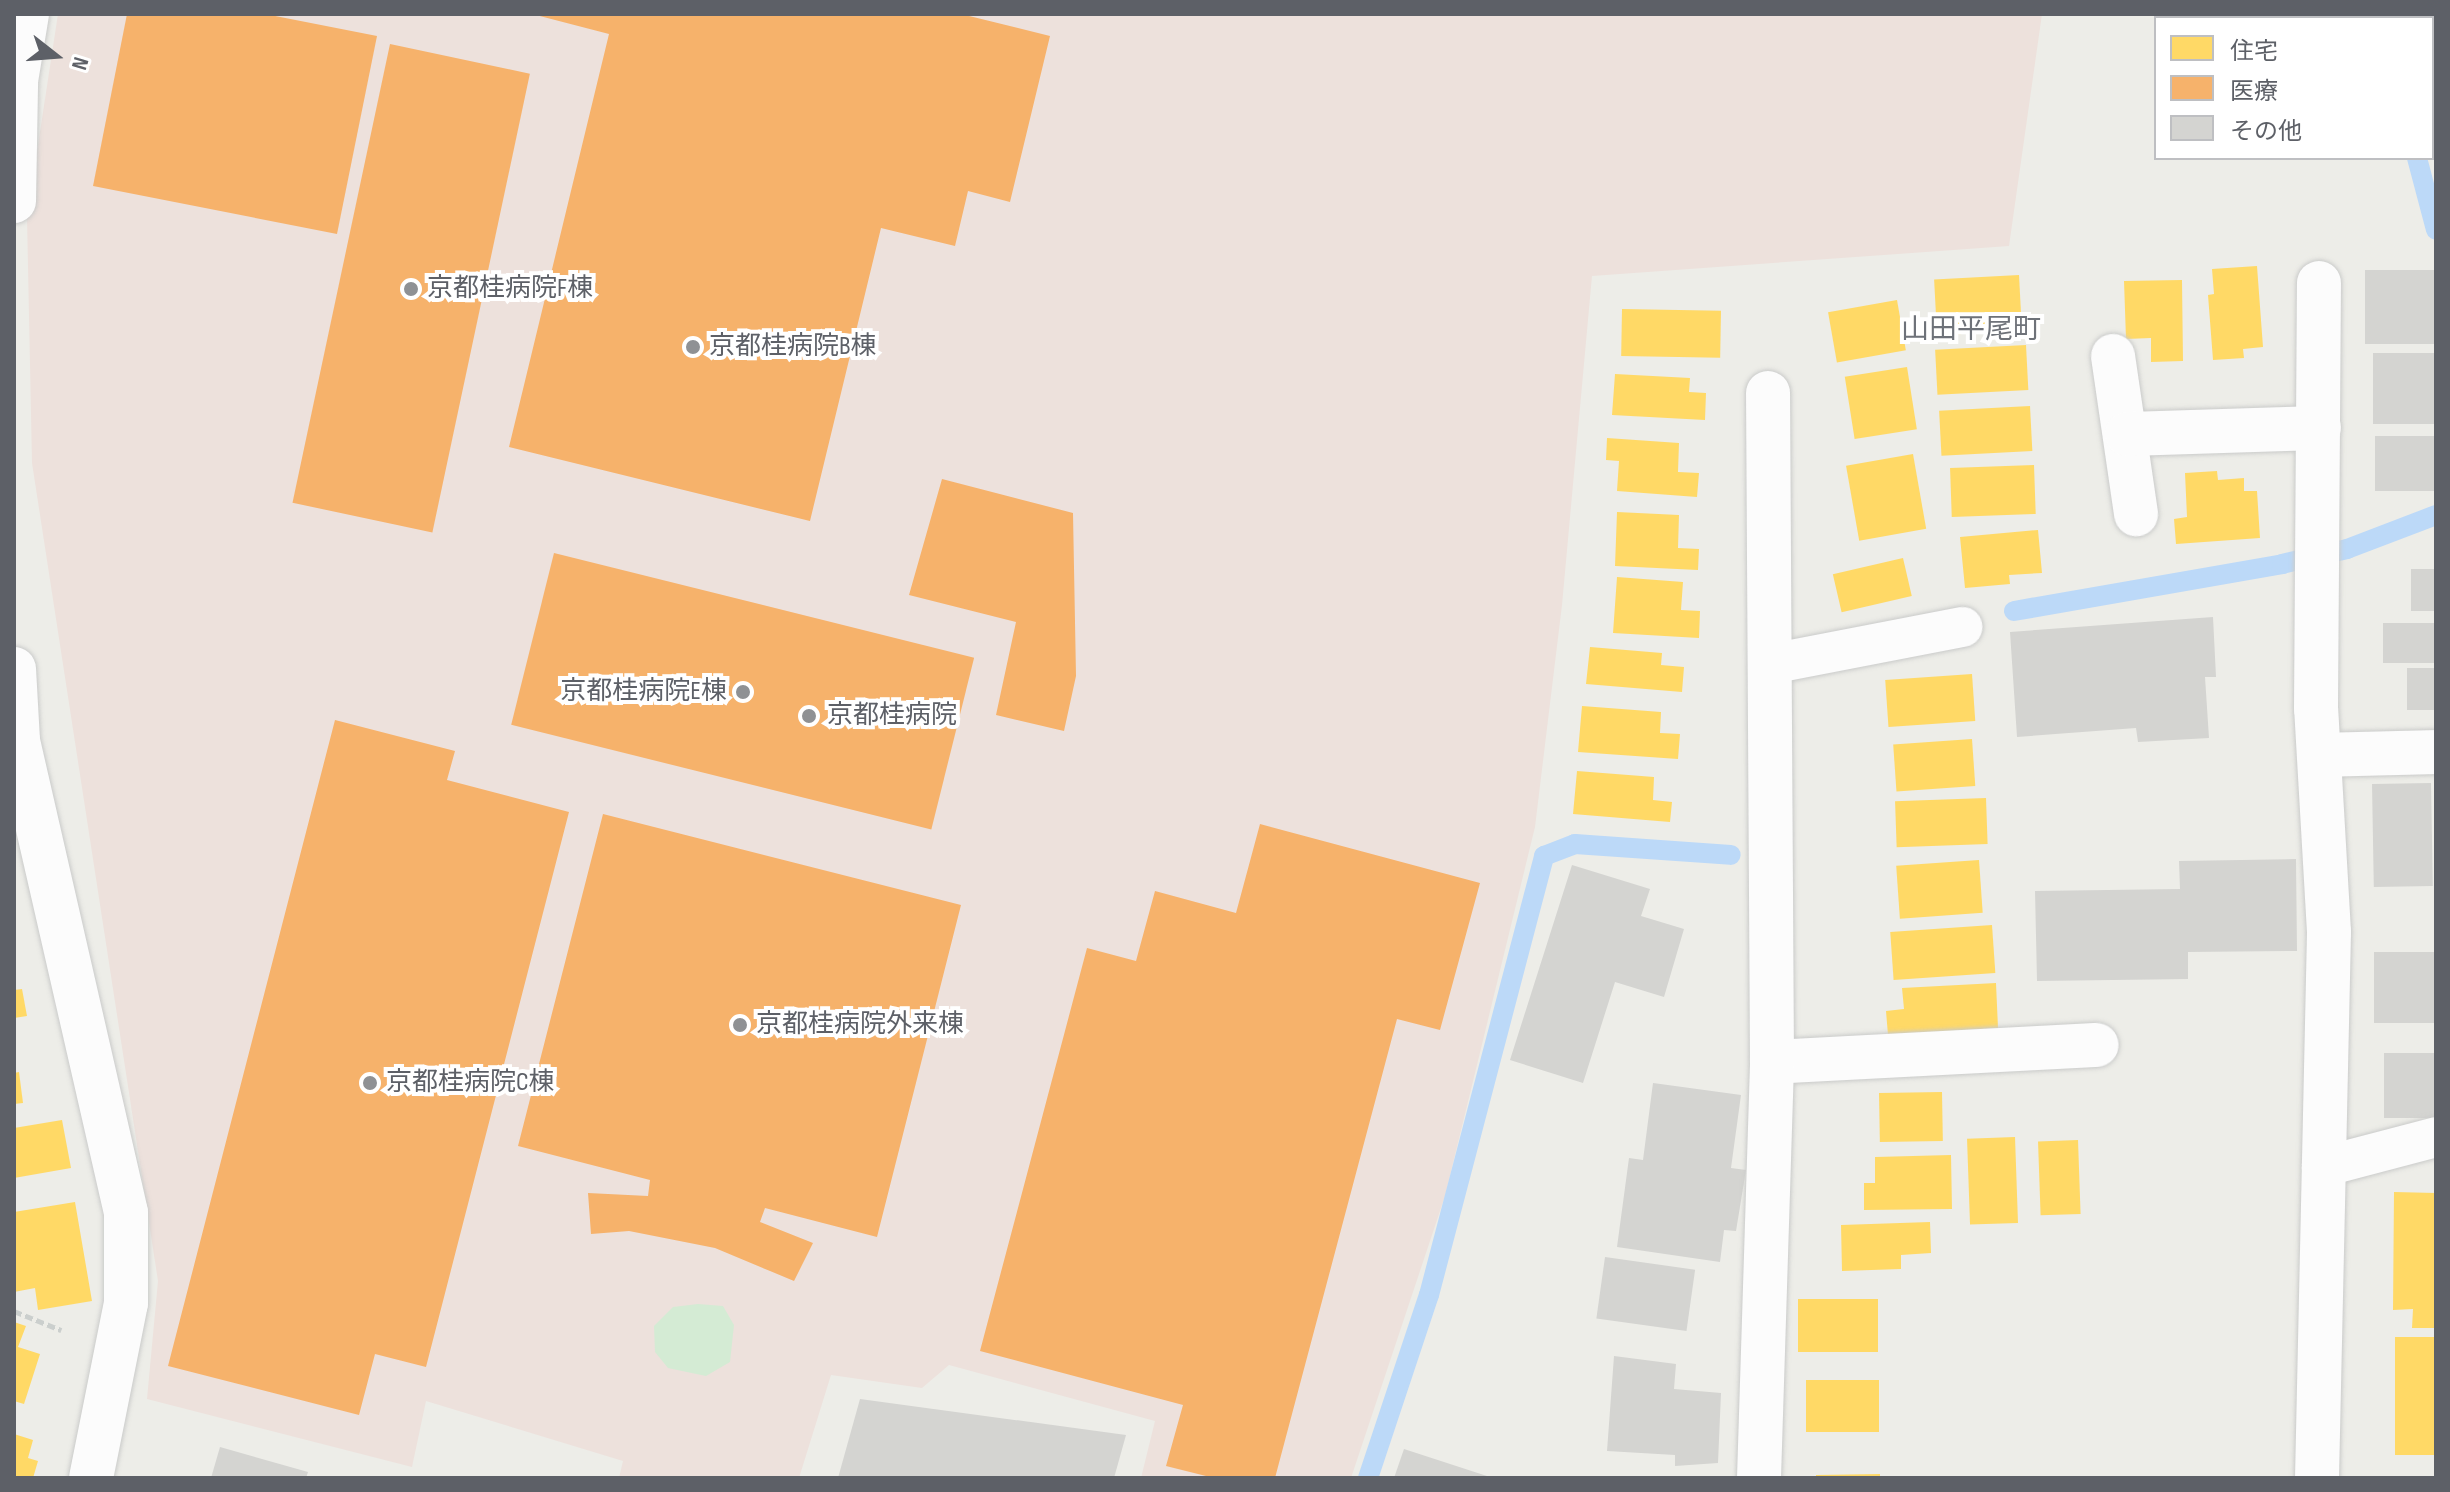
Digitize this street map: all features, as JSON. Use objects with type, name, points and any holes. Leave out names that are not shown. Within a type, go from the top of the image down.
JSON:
[{"type":"street","points":[[14,201],[15,81],[27,14]]},
{"type":"street","points":[[2317,1478],[2329,932],[2320,755],[2319,283]]},
{"type":"street","points":[[2113,356],[2127,434],[2136,514]]},
{"type":"street","points":[[1759,1478],[1772,1062],[1768,393]]},
{"type":"street","points":[[2127,434],[2319,428]]},
{"type":"street","points":[[14,669],[16,741],[126,1213],[126,1303],[91,1478]]},
{"type":"street","points":[[2320,755],[2436,752]]},
{"type":"street","points":[[1772,1062],[2097,1045]]},
{"type":"lane","points":[[1770,664],[1962,627]]},
{"type":"lane","points":[[2322,1167],[2436,1137]]},
{"type":"shaded area","name":"京都桂病院","points":[[58,14],[2042,14],[2009,246],[1592,276],[1562,605],[1535,827],[1445,1196],[1351,1478],[1141,1478],[1155,1421],[949,1365],[922,1388],[831,1375],[799,1478],[619,1478],[623,1461],[426,1401],[412,1467],[147,1399],[158,1281],[32,463],[27,217]]},
{"type":"green space","points":[[698,1304],[723,1306],[734,1325],[730,1362],[706,1376],[668,1368],[655,1352],[654,1326],[673,1307]]},
{"type":"building: 住宅","points":[[2436,15],[2435,80],[2434,16]]},
{"type":"building: 住宅","points":[[2257,266],[2263,347],[2243,349],[2244,358],[2213,360],[2208,295],[2214,294],[2212,269]]},
{"type":"building: 住宅","points":[[2019,275],[2022,331],[1937,335],[1934,279]]},
{"type":"building: 住宅","points":[[2182,280],[2183,361],[2151,362],[2151,338],[2126,339],[2124,281]]},
{"type":"building: 住宅","points":[[1897,300],[1906,350],[1837,362],[1828,312]]},
{"type":"building: 住宅","points":[[1622,309],[1721,311],[1720,358],[1621,356]]},
{"type":"building: 住宅","points":[[2026,345],[2028,390],[1937,395],[1935,350]]},
{"type":"building: 住宅","points":[[1907,367],[1917,429],[1855,439],[1845,377]]},
{"type":"building: 住宅","points":[[1615,374],[1690,378],[1689,392],[1706,393],[1705,420],[1612,415]]},
{"type":"building: 住宅","points":[[2030,406],[2032,451],[1941,456],[1939,411]]},
{"type":"building: 住宅","points":[[1607,438],[1679,443],[1678,472],[1699,473],[1697,497],[1617,491],[1619,461],[1606,460]]},
{"type":"building: 住宅","points":[[1913,454],[1926,529],[1859,541],[1846,466]]},
{"type":"building: 住宅","points":[[2034,465],[2036,514],[1952,517],[1950,468]]},
{"type":"building: 住宅","points":[[2217,471],[2218,480],[2244,478],[2244,491],[2257,491],[2260,538],[2176,544],[2174,519],[2187,517],[2185,473]]},
{"type":"building: 住宅","points":[[1617,512],[1679,515],[1678,548],[1699,549],[1698,570],[1615,566]]},
{"type":"building: 住宅","points":[[2038,530],[2042,573],[2009,575],[2010,584],[1965,588],[1960,537]]},
{"type":"building: 住宅","points":[[1903,558],[1912,596],[1842,612],[1833,574]]},
{"type":"building: 住宅","points":[[1617,577],[1683,582],[1681,610],[1700,611],[1699,638],[1613,633]]},
{"type":"building: 住宅","points":[[1590,647],[1662,653],[1661,665],[1684,667],[1682,692],[1586,684]]},
{"type":"building: 住宅","points":[[1972,674],[1975,721],[1888,727],[1885,680]]},
{"type":"building: 住宅","points":[[1582,706],[1661,712],[1660,733],[1680,734],[1678,759],[1578,752]]},
{"type":"building: 住宅","points":[[1972,739],[1975,786],[1896,791],[1893,745]]},
{"type":"building: 住宅","points":[[1577,771],[1654,777],[1653,800],[1672,802],[1670,822],[1573,814]]},
{"type":"building: 住宅","points":[[1986,798],[1988,844],[1897,847],[1895,801]]},
{"type":"building: 住宅","points":[[1979,860],[1983,913],[1900,919],[1896,866]]},
{"type":"building: 住宅","points":[[1992,925],[1995,973],[1894,980],[1890,932]]},
{"type":"building: 住宅","points":[[1996,983],[1998,1028],[1888,1035],[1886,1011],[1904,1009],[1902,988]]},
{"type":"building: 住宅","points":[[22,989],[27,1016],[14,1018],[14,990]]},
{"type":"building: 住宅","points":[[19,1072],[23,1103],[14,1104],[14,1073]]},
{"type":"building: 住宅","points":[[1942,1092],[1943,1141],[1880,1142],[1879,1093]]},
{"type":"building: 住宅","points":[[62,1120],[71,1168],[14,1178],[14,1128]]},
{"type":"building: 住宅","points":[[2015,1137],[2018,1223],[1970,1225],[1967,1139]]},
{"type":"building: 住宅","points":[[2078,1140],[2081,1214],[2041,1215],[2038,1141]]},
{"type":"building: 住宅","points":[[1951,1155],[1952,1209],[1864,1210],[1864,1183],[1875,1183],[1875,1157]]},
{"type":"building: 住宅","points":[[2394,1192],[2436,1193],[2436,1328],[2412,1328],[2413,1309],[2393,1310]]},
{"type":"building: 住宅","points":[[75,1202],[92,1301],[38,1310],[35,1288],[14,1292],[14,1212]]},
{"type":"building: 住宅","points":[[1930,1222],[1931,1253],[1901,1255],[1901,1269],[1842,1271],[1841,1225]]},
{"type":"building: 住宅","points":[[1798,1299],[1878,1299],[1878,1352],[1798,1352]]},
{"type":"building: 住宅","points":[[14,1322],[26,1326],[18,1347],[40,1354],[24,1404],[14,1401]]},
{"type":"building: 住宅","points":[[2395,1337],[2436,1337],[2436,1455],[2395,1455]]},
{"type":"building: 住宅","points":[[1806,1380],[1879,1380],[1879,1432],[1806,1432]]},
{"type":"building: 住宅","points":[[14,1434],[33,1440],[28,1458],[38,1461],[33,1478],[14,1478]]},
{"type":"building: 住宅","points":[[1880,1474],[1880,1478],[1816,1478],[1816,1475]]},
{"type":"building: 医療","points":[[127,14],[265,14],[377,36],[337,234],[93,186]]},
{"type":"building: 医療","name":"京都桂病院B棟","points":[[532,14],[961,14],[1050,36],[1010,202],[968,191],[955,246],[881,228],[810,521],[509,447],[609,34]]},
{"type":"building: 医療","name":"京都桂病院F棟","points":[[390,44],[530,74],[432,532],[292,503]]},
{"type":"building: 医療","points":[[942,479],[1073,513],[1076,676],[1064,731],[996,715],[1016,622],[909,595]]},
{"type":"building: 医療","name":"京都桂病院E棟","points":[[554,553],[974,658],[931,829],[511,725]]},
{"type":"building: 医療","name":"京都桂病院C棟","points":[[335,720],[455,751],[447,780],[569,812],[426,1367],[375,1354],[359,1415],[168,1366]]},
{"type":"building: 医療","name":"京都桂病院外来棟","points":[[603,814],[961,905],[877,1237],[765,1208],[760,1222],[813,1243],[794,1281],[715,1248],[629,1231],[591,1234],[588,1193],[648,1196],[650,1180],[518,1146]]},
{"type":"building: 医療","points":[[1260,824],[1480,883],[1440,1030],[1397,1019],[1275,1478],[1214,1478],[1166,1466],[1183,1405],[980,1351],[1087,948],[1136,961],[1155,891],[1236,913]]},
{"type":"building: その他","points":[[2365,270],[2436,270],[2436,344],[2365,344]]},
{"type":"building: その他","points":[[2373,353],[2436,353],[2436,424],[2373,424]]},
{"type":"building: その他","points":[[2375,436],[2436,436],[2436,491],[2375,491]]},
{"type":"building: その他","points":[[2411,569],[2436,569],[2436,611],[2411,611]]},
{"type":"building: その他","points":[[2213,617],[2216,677],[2205,677],[2209,738],[2138,742],[2136,728],[2017,737],[2010,632]]},
{"type":"building: その他","points":[[2383,623],[2436,623],[2436,663],[2383,663]]},
{"type":"building: その他","points":[[2407,668],[2436,668],[2436,710],[2407,710]]},
{"type":"building: その他","points":[[2431,783],[2433,886],[2374,887],[2372,784]]},
{"type":"building: その他","points":[[2296,859],[2297,951],[2188,952],[2188,979],[2037,981],[2035,891],[2180,889],[2179,861]]},
{"type":"building: その他","points":[[1572,865],[1650,889],[1641,916],[1684,929],[1664,997],[1615,982],[1583,1083],[1510,1060]]},
{"type":"building: その他","points":[[2374,952],[2436,952],[2436,1023],[2374,1023]]},
{"type":"building: その他","points":[[2384,1053],[2436,1053],[2436,1118],[2384,1118]]},
{"type":"building: その他","points":[[1653,1083],[1741,1095],[1731,1168],[1746,1170],[1736,1231],[1724,1230],[1720,1262],[1617,1247],[1629,1158],[1643,1160]]},
{"type":"building: その他","points":[[1605,1257],[1695,1270],[1686,1331],[1596,1318]]},
{"type":"building: その他","points":[[1614,1356],[1676,1364],[1674,1389],[1721,1393],[1718,1463],[1675,1466],[1675,1455],[1607,1451]]},
{"type":"building: その他","points":[[860,1399],[1126,1435],[1114,1478],[838,1478]]},
{"type":"building: その他","points":[[220,1447],[308,1472],[306,1478],[211,1478]]},
{"type":"building: その他","points":[[1404,1449],[1490,1477],[1490,1478],[1394,1478]]},
{"type":"waterway","points":[[2418,160],[2436,230]]},
{"type":"waterway","points":[[2014,611],[2282,564],[2347,549],[2436,515]]},
{"type":"waterway","points":[[1368,1478],[1429,1295],[1544,856],[1575,844],[1731,855]]},
{"type":"place","name":"京都桂病院F棟","points":[[411,289]]},
{"type":"place","name":"京都桂病院B棟","points":[[693,347]]},
{"type":"place","name":"京都桂病院E棟","points":[[743,692]]},
{"type":"place","name":"京都桂病院","points":[[809,716]]},
{"type":"place","name":"京都桂病院外来棟","points":[[740,1025]]},
{"type":"place","name":"京都桂病院C棟","points":[[370,1083]]},
{"type":"district","name":"山田平尾町","points":[[1971,330]]}]
